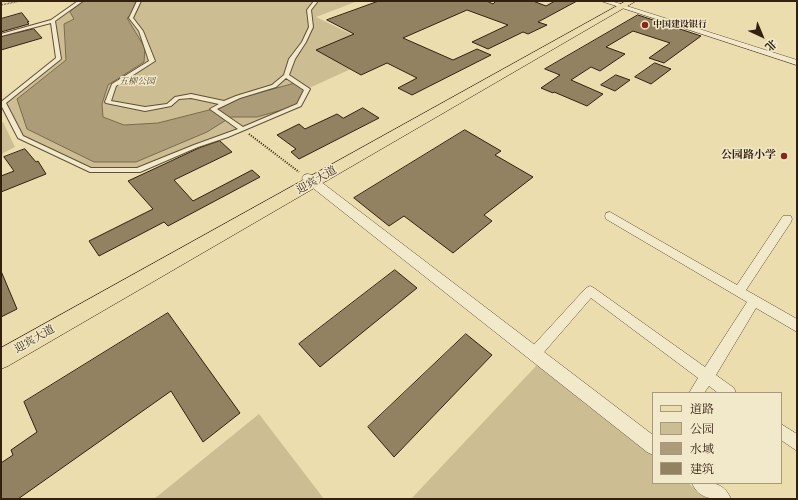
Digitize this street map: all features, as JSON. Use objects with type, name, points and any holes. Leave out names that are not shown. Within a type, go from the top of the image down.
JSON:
[{"type":"main road","name":"迎宾大道","points":[[1,359],[620,3]]},
{"type":"main road","name":"迎宾大道","points":[[1,349],[310,180]]},
{"type":"street","points":[[1,35],[53,21],[81,1]]},
{"type":"street","points":[[139,1],[131,18],[141,31],[152,61],[114,85],[108,102],[145,109],[169,104],[177,98],[190,96],[225,103]]},
{"type":"street","points":[[242,129],[213,109],[238,98],[274,86],[286,76],[292,59],[304,42],[311,27],[309,10],[316,1]]},
{"type":"street","points":[[620,3],[797,60]]},
{"type":"street","points":[[620,3],[797,64]]},
{"type":"street","points":[[53,21],[59,58],[3,103],[20,137],[90,170],[138,170],[299,105],[307,89],[286,76]]},
{"type":"street","points":[[310,180],[652,445]]},
{"type":"street","points":[[610,216],[797,326]]},
{"type":"street","points":[[738,292],[787,219]]},
{"type":"street","points":[[534,354],[590,291],[728,392]]},
{"type":"street","points":[[697,392],[754,301]]},
{"type":"street","points":[[782,432],[797,443]]},
{"type":"street","points":[[701,484],[721,499]]},
{"type":"path","points":[[1,5],[20,1]]},
{"type":"path","points":[[242,129],[310,180]]},
{"type":"green space","name":"五柳公园","points":[[81,1],[358,1],[316,17],[388,52],[307,89],[299,105],[138,170],[90,170],[20,137],[3,103],[59,58],[53,21]]},
{"type":"green space","points":[[3,122],[15,147],[3,153],[1,158],[1,123]]},
{"type":"green space","points":[[537,365],[652,455],[652,484],[689,484],[708,499],[411,499]]},
{"type":"green space","points":[[259,414],[324,499],[154,499]]},
{"type":"water","points":[[84,1],[135,1],[137,11],[127,18],[145,48],[144,62],[108,85],[102,104],[103,117],[124,125],[158,123],[213,109],[229,101],[295,83],[307,89],[299,105],[257,117],[231,117],[207,132],[136,162],[94,162],[27,129],[17,99],[66,60],[64,24],[74,19],[70,12]]},
{"type":"building","points":[[379,1],[487,1],[493,4],[496,1],[533,1],[546,6],[555,1],[577,1],[538,22],[547,25],[528,34],[523,32],[488,49],[472,42],[508,25],[467,10],[403,38],[453,60],[477,49],[491,55],[412,95],[398,88],[417,78],[387,63],[361,75],[316,50],[354,34],[327,20]]},
{"type":"building","points":[[22,13],[29,24],[1,32],[1,19]]},
{"type":"building","points":[[638,15],[701,36],[664,63],[649,58],[670,43],[633,31],[606,47],[625,54],[600,71],[591,67],[571,80],[603,94],[587,106],[541,88],[560,75],[545,69]]},
{"type":"building","points":[[34,29],[42,38],[1,50],[1,37]]},
{"type":"building","points":[[655,63],[671,69],[651,84],[635,77]]},
{"type":"building","points":[[616,75],[630,80],[615,91],[601,85]]},
{"type":"building","points":[[363,108],[379,118],[299,159],[291,152],[296,149],[277,135],[299,124],[305,129],[337,114],[343,118]]},
{"type":"building","points":[[465,130],[501,151],[495,155],[533,177],[484,215],[492,221],[453,253],[404,216],[389,226],[354,198]]},
{"type":"building","points":[[220,141],[232,152],[174,180],[193,201],[252,170],[260,177],[168,226],[164,222],[99,256],[89,241],[153,209],[128,181],[199,148]]},
{"type":"building","points":[[25,149],[36,162],[38,161],[46,174],[1,192],[1,176],[14,171],[4,157]]},
{"type":"building","points":[[395,270],[417,288],[320,367],[299,344]]},
{"type":"building","points":[[1,271],[17,309],[1,317]]},
{"type":"building","points":[[168,313],[240,413],[203,442],[171,391],[18,499],[1,499],[1,463],[13,455],[11,450],[37,432],[24,402]]},
{"type":"building","points":[[466,334],[492,355],[394,457],[368,427]]},
{"type":"place","name":"中国建设银行","points":[[645,25]]},
{"type":"place","name":"公园路小学","points":[[784,156]]}]
